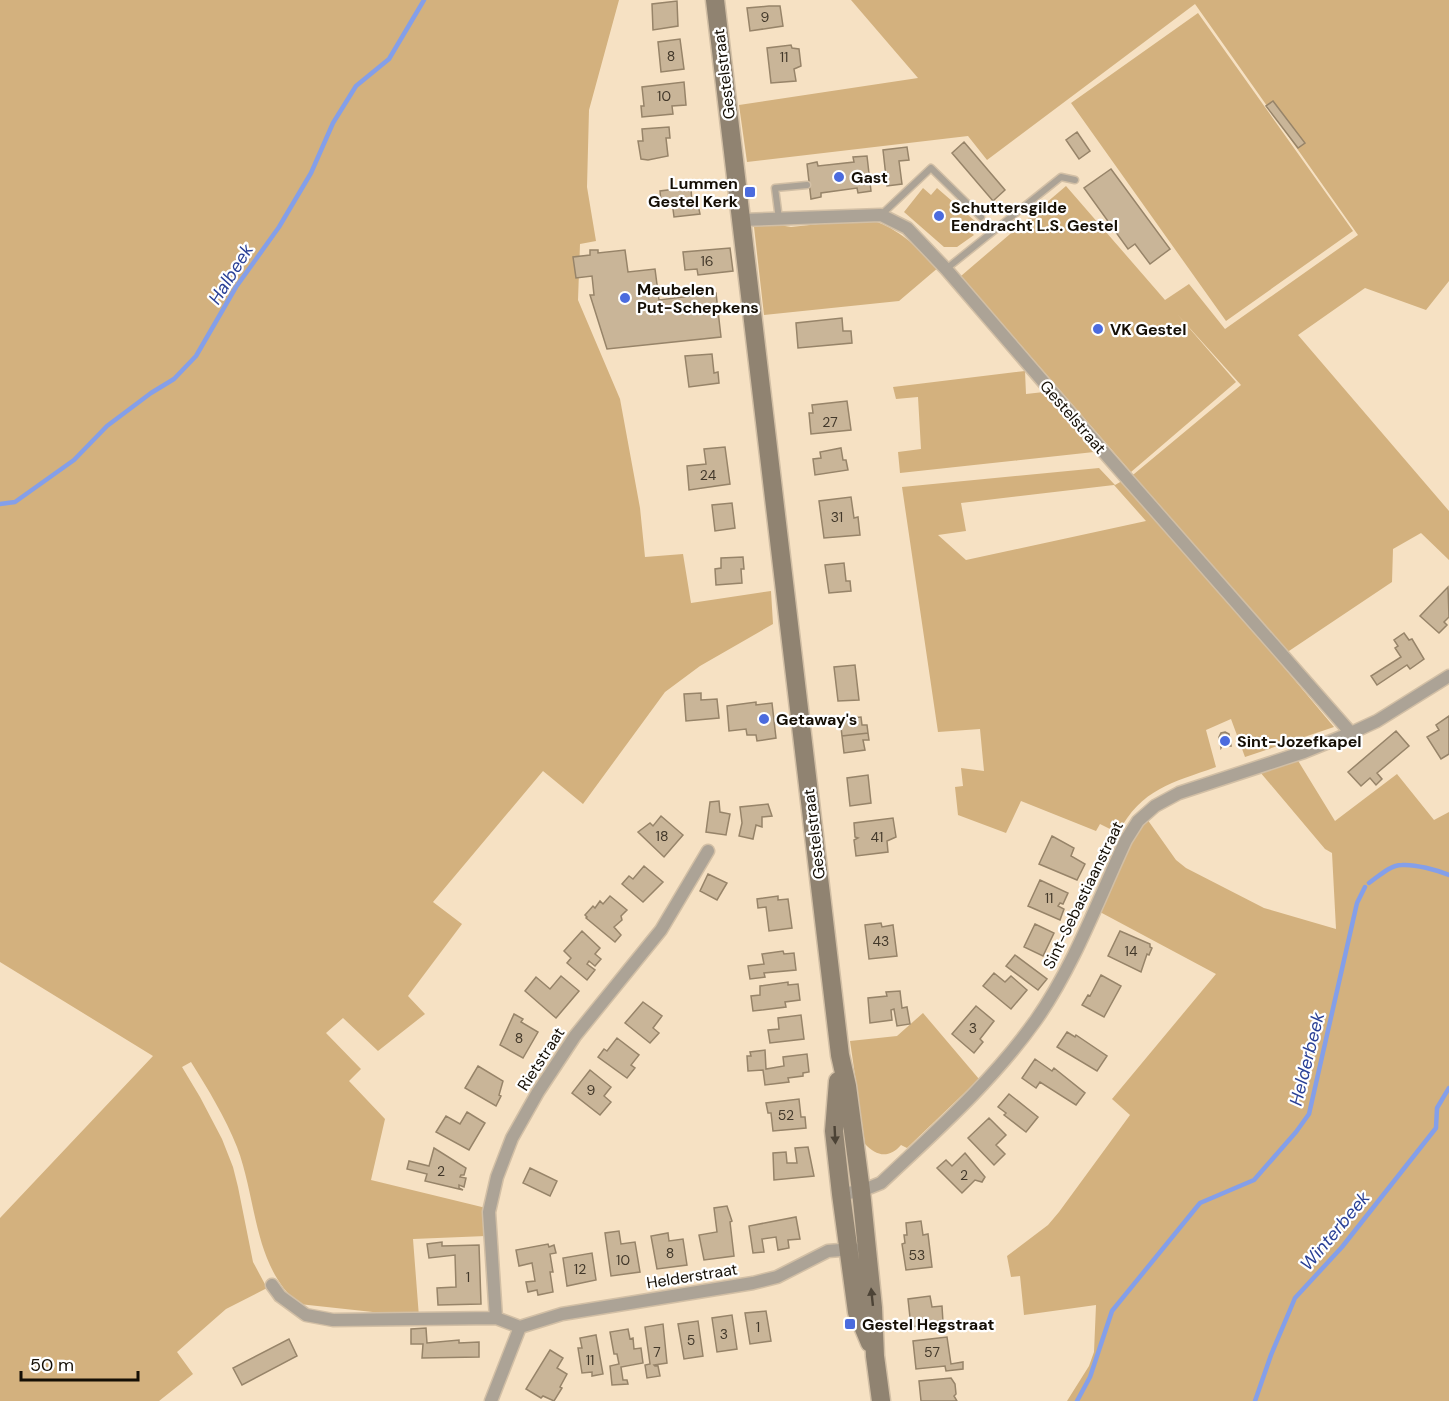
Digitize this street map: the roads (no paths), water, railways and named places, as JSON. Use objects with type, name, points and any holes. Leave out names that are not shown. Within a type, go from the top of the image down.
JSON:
[{"type":"main road","name":"Gestelstraat","points":[[715,0],[840,1055],[847,1086],[861,1191],[857,1249]]},
{"type":"main road","name":"Gestelstraat","points":[[840,1055],[834,1131],[842,1194],[873,1308],[875,1356],[881,1401]]},
{"type":"street","points":[[741,220],[880,214]]},
{"type":"street","name":"Gestelstraat","points":[[880,214],[907,228],[946,269],[1351,733]]},
{"type":"street","name":"Sint-Sebastiaanstraat","points":[[842,1194],[861,1191],[881,1183],[1003,1064],[1037,1019],[1065,973],[1126,840],[1138,821],[1155,806],[1179,793],[1304,752],[1351,733],[1377,721],[1449,676]]},
{"type":"street","name":"Rietstraat","points":[[496,1318],[489,1212],[497,1177],[512,1137],[575,1036],[661,930],[708,851]]},
{"type":"street","name":"Helderstraat","points":[[520,1328],[562,1314],[753,1283],[777,1277],[825,1252],[857,1249]]},
{"type":"street","points":[[272,1285],[280,1296],[306,1315],[333,1320],[496,1318],[520,1328],[491,1401]]},
{"type":"lane","points":[[880,214],[931,168],[981,217]]},
{"type":"lane","points":[[946,269],[1061,177],[1075,180]]},
{"type":"lane","points":[[779,219],[775,188],[807,185]]},
{"type":"waterway","name":"Halbeek","points":[[0,504],[15,502],[74,460],[107,426],[174,379],[196,356],[236,287],[279,227],[311,173],[333,123],[356,86],[389,59],[424,0]]},
{"type":"waterway","name":"Helderbeek","points":[[1369,883],[1398,865],[1413,865],[1449,875]]},
{"type":"waterway","name":"Helderbeek","points":[[1077,1401],[1090,1377],[1112,1311],[1200,1203],[1254,1180],[1309,1114],[1357,903],[1365,887]]},
{"type":"waterway","name":"Winterbeek","points":[[1255,1401],[1295,1298],[1342,1247],[1436,1128],[1437,1108],[1449,1088]]},
{"type":"place","name":"Gast","points":[[839,177]]},
{"type":"place","name":"Lummen Gestel Kerk","points":[[750,192]]},
{"type":"place","name":"Schuttersgilde Eendracht L.S. Gestel","points":[[939,216]]},
{"type":"place","name":"Meubelen Put-Schepkens","points":[[625,298]]},
{"type":"place","name":"VK Gestel","points":[[1098,329]]},
{"type":"place","name":"Getaway's","points":[[764,719]]},
{"type":"place","name":"Sint-Jozefkapel","points":[[1225,741]]},
{"type":"place","name":"Gestel Hegstraat","points":[[850,1324]]}]
